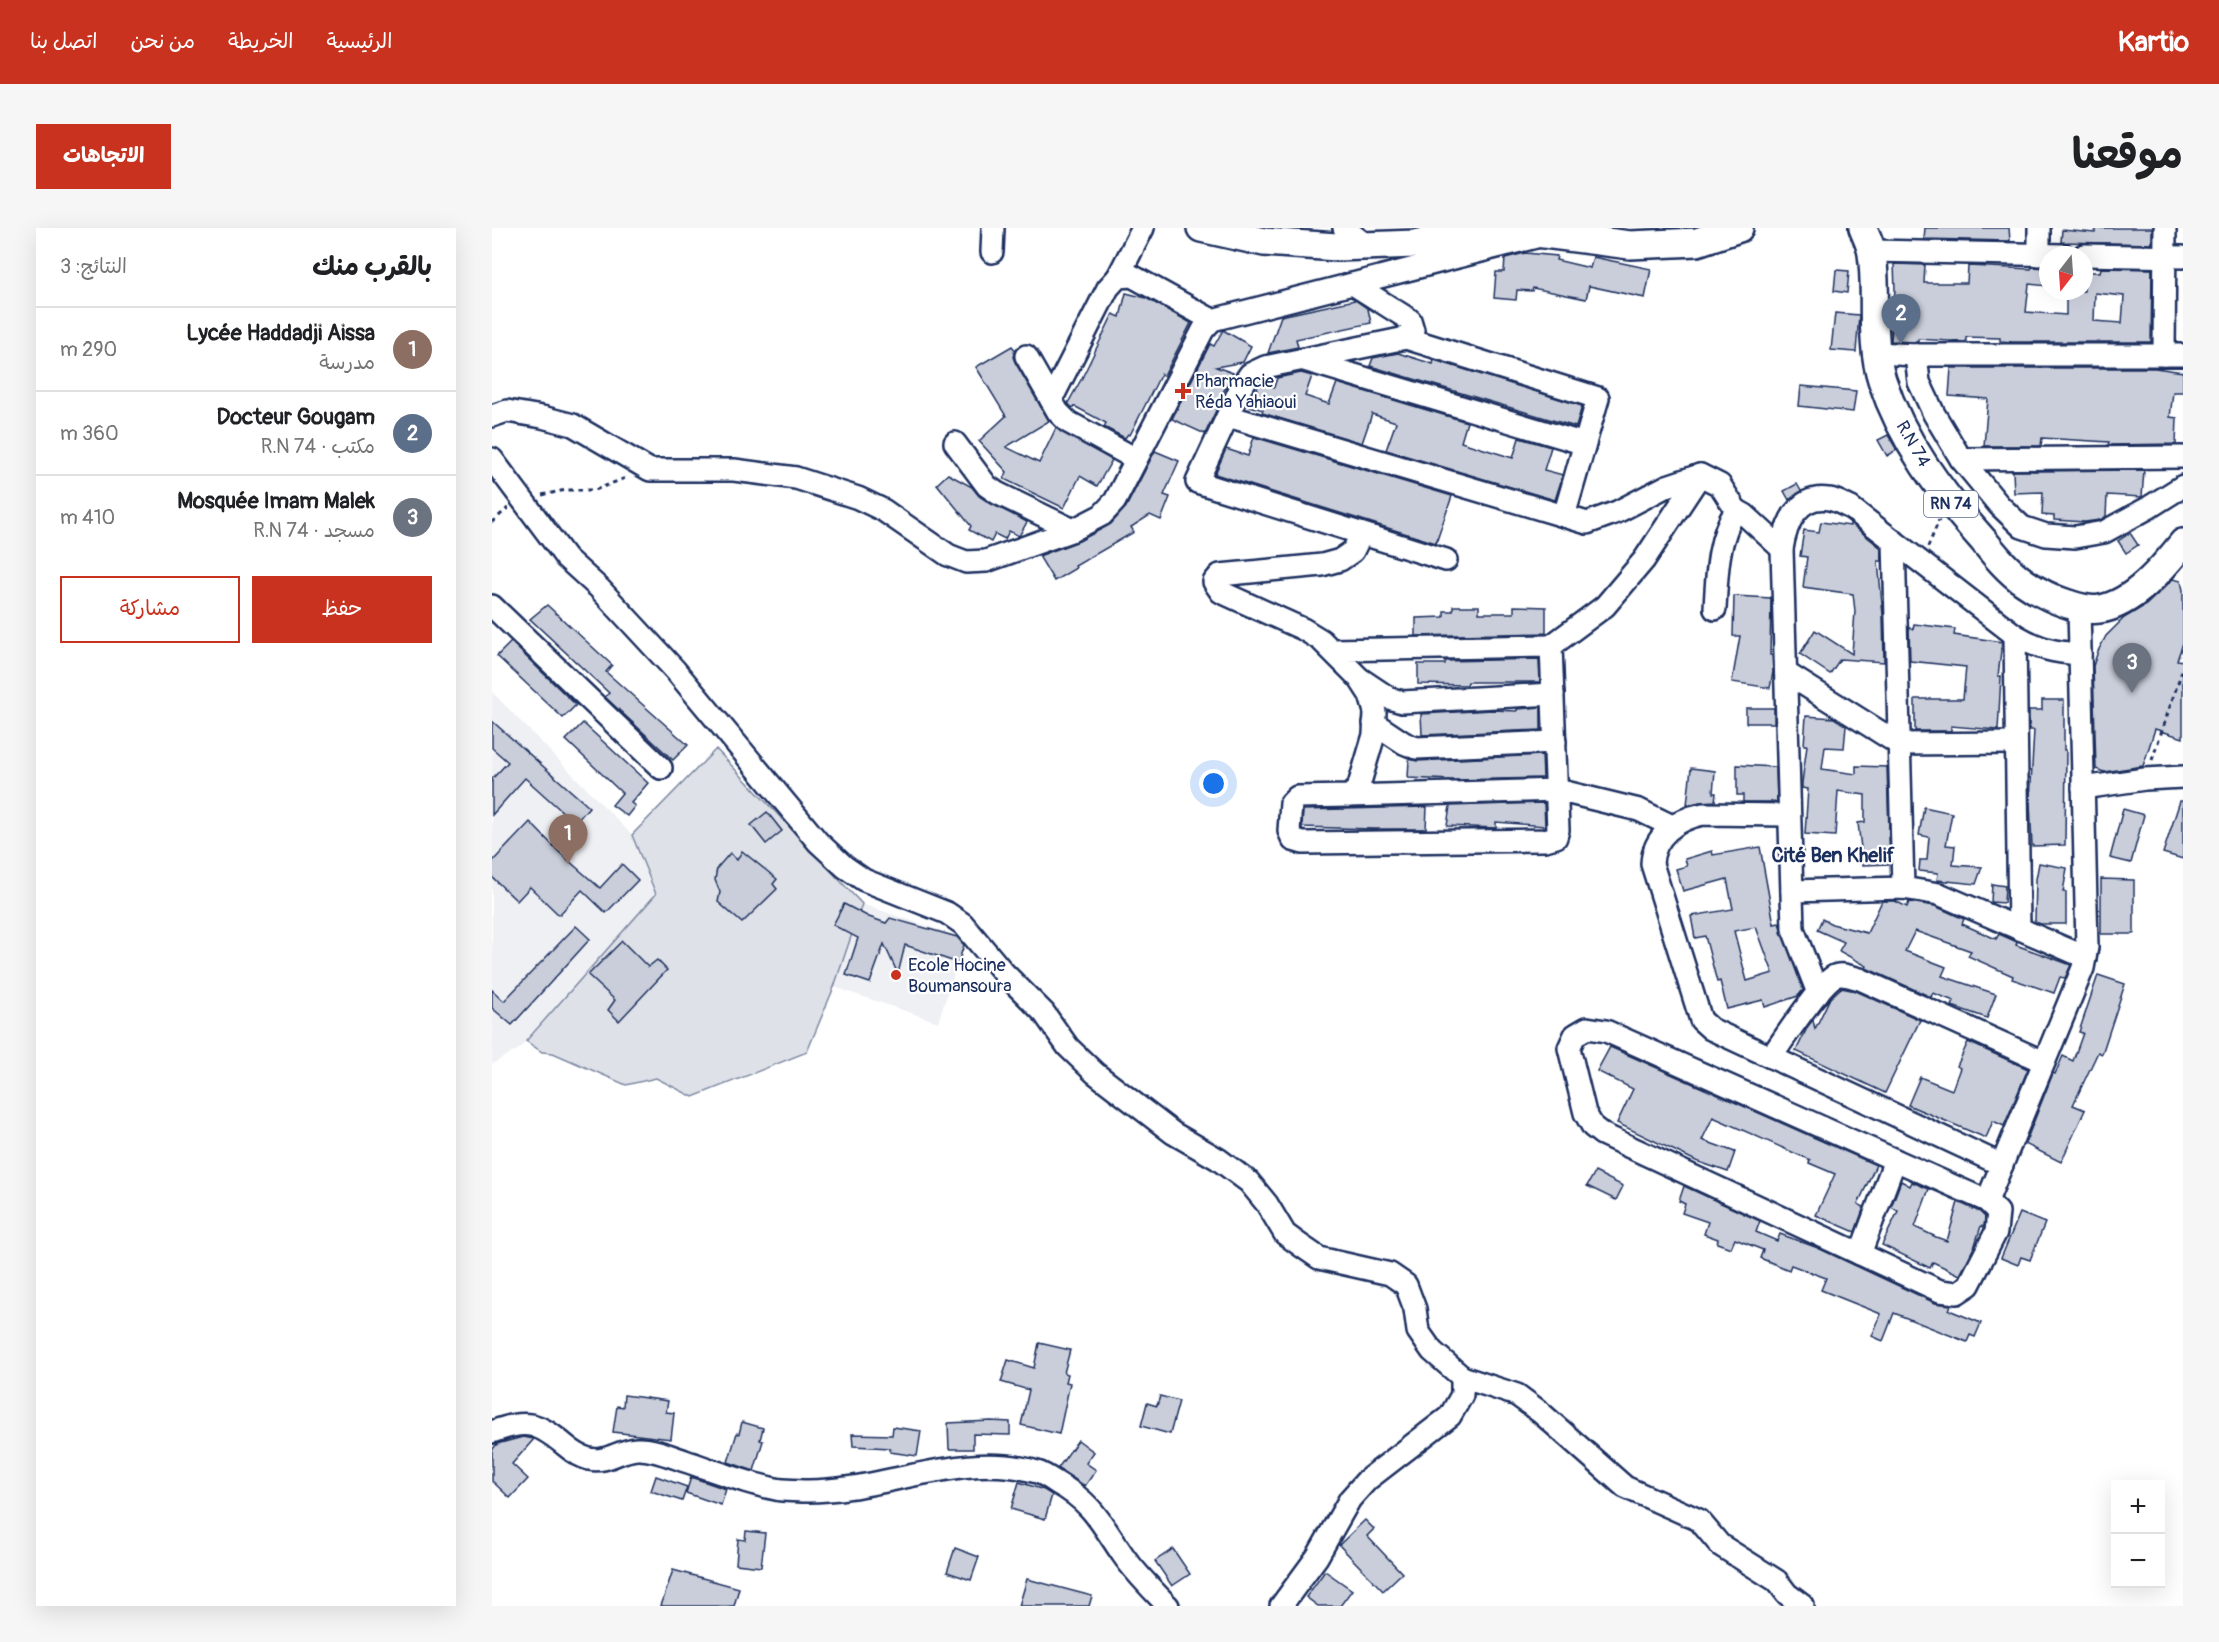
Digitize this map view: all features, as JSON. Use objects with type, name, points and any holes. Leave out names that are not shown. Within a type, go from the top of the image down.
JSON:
[{"type":"main road","points":[[1201,228],[1264,242],[1337,247],[1415,244],[1494,228],[1518,229],[1546,235],[1577,233],[1630,245],[1668,245],[1697,242],[1739,228]]},
{"type":"main road","name":"R.N 74","points":[[1867,239],[1876,353],[1881,378],[1893,410],[1915,450],[1948,500],[2023,582],[2044,595],[2079,608],[2098,610],[2119,604],[2135,594],[2183,543]]},
{"type":"street","points":[[992,252],[993,228]]},
{"type":"street","points":[[1051,400],[1108,288],[1118,277],[1143,228]]},
{"type":"street","points":[[1344,228],[1366,245]]},
{"type":"street","points":[[2039,228],[2039,246]]},
{"type":"street","points":[[1876,353],[2173,355],[2174,256],[2165,228]]},
{"type":"street","points":[[497,409],[573,425],[650,470],[734,470],[796,478],[858,498],[883,510],[948,555],[966,562],[986,561],[1073,530],[1102,515],[1115,501],[1203,330],[1212,320],[1546,235]]},
{"type":"street","points":[[1867,239],[2039,255]]},
{"type":"street","points":[[2093,255],[2174,256]]},
{"type":"street","points":[[1118,277],[1132,276],[1212,320]]},
{"type":"street","points":[[1353,284],[1410,320],[1413,330],[1406,338]]},
{"type":"street","points":[[1446,560],[1197,482],[1241,387],[1250,374],[1265,368],[1406,338],[1598,398],[1564,516]]},
{"type":"street","points":[[1916,355],[1919,382],[1934,414],[1961,459],[1999,505],[2022,527],[2046,535],[2075,537],[2104,532],[2183,486]]},
{"type":"street","points":[[1026,356],[1051,400],[1068,422],[1136,459]]},
{"type":"street","points":[[1302,360],[1585,444]]},
{"type":"street","points":[[1228,416],[1587,523],[1617,512],[1667,486],[1700,475],[1720,485],[1736,510],[1745,515],[1782,549]]},
{"type":"street","points":[[955,443],[987,486],[1073,530]]},
{"type":"street","points":[[1961,459],[2183,457]]},
{"type":"street","points":[[492,459],[566,558],[599,588],[675,670],[818,842],[845,867],[864,880],[947,913],[963,924],[1004,973],[1044,1013],[1068,1047],[1095,1073],[1173,1133],[1218,1159],[1249,1182],[1268,1204],[1285,1234],[1319,1258],[1390,1274],[1406,1284],[1418,1330],[1432,1351],[1461,1377],[1517,1395],[1540,1412],[1625,1487],[1699,1520],[1720,1545],[1777,1581],[1787,1594],[1803,1606]]},
{"type":"street","points":[[1332,650],[1551,646],[1605,606],[1644,560],[1700,475]]},
{"type":"street","points":[[1818,993],[1793,929],[1782,549],[1789,521],[1798,508],[1814,498],[1832,499],[1851,508],[2015,635],[2034,646],[2052,652],[2080,654]]},
{"type":"street","points":[[1715,609],[1718,556],[1726,525],[1736,510]]},
{"type":"street","points":[[1349,796],[1358,789],[1374,735],[1375,712],[1370,695],[1359,678],[1332,650],[1303,629],[1221,592],[1214,582],[1220,575],[1234,572],[1322,565],[1340,560],[1353,551],[1361,535]]},
{"type":"street","points":[[1894,541],[1903,888]]},
{"type":"street","points":[[492,606],[661,768]]},
{"type":"street","points":[[1987,1201],[2083,968],[2087,947],[2079,608]]},
{"type":"street","points":[[2015,635],[2019,929]]},
{"type":"street","points":[[1551,646],[1557,790],[1558,830],[1556,837],[1545,840],[1303,843],[1293,840],[1289,831],[1291,803],[1297,797],[1557,790],[1639,810],[1672,826]]},
{"type":"street","points":[[1786,673],[1899,744],[2016,743]]},
{"type":"street","points":[[1359,678],[1389,698],[1402,702],[1553,694]]},
{"type":"street","points":[[1374,723],[1404,744],[1416,748],[1555,742]]},
{"type":"street","points":[[2084,788],[2145,779],[2183,777]]},
{"type":"street","points":[[1789,814],[1690,816],[1672,826],[1656,843],[1652,864],[1701,1020],[1711,1029],[2002,1165]]},
{"type":"street","points":[[1792,891],[1903,888],[1939,894],[2085,957]]},
{"type":"street","points":[[1771,1057],[1818,993],[1833,977],[1843,974],[2044,1062]]},
{"type":"street","points":[[1587,1028],[1606,1031],[1894,1160],[1987,1201],[1998,1212],[1996,1232],[1969,1285],[1957,1293],[1940,1291],[1602,1134],[1593,1127],[1585,1113],[1569,1048],[1575,1035],[1587,1028]]},
{"type":"street","points":[[1860,1254],[1894,1160]]},
{"type":"street","points":[[1281,1606],[1317,1557],[1350,1499],[1367,1480],[1450,1416],[1462,1395],[1461,1377]]},
{"type":"street","points":[[492,1432],[514,1424],[535,1425],[552,1435],[571,1451],[587,1459],[604,1461],[616,1454],[637,1449],[663,1454],[778,1490],[814,1491],[853,1488],[977,1465],[1038,1472],[1079,1495],[1130,1563],[1168,1606]]},
{"type":"path","points":[[492,522],[508,508],[548,493],[595,490],[616,480],[650,470]]},
{"type":"path","points":[[1922,563],[1948,500]]},
{"type":"path","points":[[2145,779],[2183,668]]},
{"type":"shaded area","points":[[492,692],[632,835],[656,894],[519,1049],[492,1064]]},
{"type":"shaded area","points":[[716,749],[862,904],[834,987],[807,1052],[693,1097],[656,1078],[626,1085],[553,1053],[542,1052],[526,1041],[656,894],[632,835]]},
{"type":"shaded area","name":"Ecole Hocine Boumansoura","points":[[862,904],[966,939],[938,1022],[834,987]]},
{"type":"building","points":[[1925,228],[2009,228],[2010,241],[1924,239]]},
{"type":"building","points":[[2096,228],[2152,228],[2152,244],[2061,242],[2062,230],[2095,233]]},
{"type":"building","points":[[1525,253],[1557,256],[1556,260],[1590,268],[1593,257],[1651,269],[1645,298],[1589,286],[1586,299],[1533,288],[1532,291],[1517,290],[1516,300],[1494,298],[1496,272],[1504,272],[1505,258]]},
{"type":"building","points":[[1894,264],[1925,265],[1924,283],[1967,283],[1968,266],[2039,267],[2039,285],[2029,284],[2026,312],[2066,315],[2066,300],[2093,300],[2093,272],[2100,272],[2101,268],[2152,269],[2151,342],[2013,342],[2000,341],[2000,338],[1966,337],[1966,342],[1918,339],[1918,342],[1891,341],[1895,290]],"holes":[[[2095,293],[2124,296],[2122,323],[2094,321]]]},
{"type":"building","points":[[1836,270],[1849,271],[1847,293],[1834,291]]},
{"type":"building","points":[[1126,293],[1146,298],[1191,323],[1164,376],[1161,374],[1130,435],[1128,434],[1125,438],[1104,427],[1106,423],[1074,406],[1072,408],[1068,403],[1113,314],[1120,317]]},
{"type":"building","points":[[1355,300],[1368,309],[1371,323],[1296,339],[1298,347],[1268,353],[1281,316]]},
{"type":"building","points":[[1835,313],[1859,315],[1856,352],[1831,350]]},
{"type":"building","points":[[1223,330],[1251,346],[1243,362],[1216,367],[1233,373],[1205,434],[1172,419],[1210,344],[1214,346]]},
{"type":"building","points":[[1012,346],[1015,350],[1013,357],[1015,362],[1049,421],[1006,447],[1039,463],[1056,428],[1112,460],[1097,486],[1080,476],[1064,508],[1004,479],[1007,472],[979,441],[1006,416],[976,367]]},
{"type":"building","points":[[1398,353],[1433,364],[1434,360],[1582,406],[1576,427],[1370,366],[1373,358]]},
{"type":"building","points":[[1951,368],[2155,368],[2183,372],[2183,392],[2173,392],[2170,417],[2177,418],[2176,444],[2108,445],[2109,442],[2042,438],[2041,446],[1984,446],[1988,399],[1949,396]]},
{"type":"building","points":[[1301,373],[1312,376],[1305,396],[1329,404],[1337,383],[1467,422],[1461,442],[1513,458],[1519,438],[1551,447],[1544,470],[1563,475],[1555,500],[1386,450],[1396,422],[1372,414],[1362,443],[1262,413],[1263,410],[1250,406],[1259,384],[1274,387],[1277,378]]},
{"type":"building","points":[[1801,386],[1856,391],[1853,412],[1799,406]]},
{"type":"building","points":[[1888,435],[1897,450],[1887,456],[1878,440]]},
{"type":"building","points":[[1254,437],[1452,496],[1436,543],[1215,474],[1226,449],[1248,456]]},
{"type":"building","points":[[1155,451],[1179,461],[1164,495],[1170,497],[1161,520],[1150,515],[1131,527],[1134,532],[1075,566],[1076,568],[1054,581],[1039,556],[1079,541],[1111,524],[1126,507]]},
{"type":"building","points":[[2144,470],[2142,497],[2107,495],[2106,516],[2100,520],[2085,522],[2054,520],[2054,516],[2042,515],[2043,492],[2014,493],[2013,471]]},
{"type":"building","points":[[948,474],[972,487],[979,496],[990,503],[1027,522],[1019,536],[1009,531],[1005,539],[995,534],[991,542],[969,530],[971,526],[937,484]]},
{"type":"building","points":[[1797,484],[1801,491],[1789,500],[1784,491]]},
{"type":"building","points":[[1821,522],[1850,526],[1850,523],[1881,548],[1882,561],[1878,561],[1884,662],[1840,659],[1830,674],[1800,654],[1815,630],[1852,654],[1855,611],[1853,594],[1803,587],[1807,557],[1800,556],[1804,530],[1819,532]]},
{"type":"building","points":[[2130,533],[2138,545],[2126,553],[2118,541]]},
{"type":"building","points":[[2173,579],[2181,581],[2183,590],[2183,643],[2177,660],[2183,661],[2183,738],[2155,729],[2143,766],[2104,772],[2096,769],[2093,666],[2098,651],[2106,636],[2124,618],[2146,605]]},
{"type":"building","points":[[1734,596],[1771,598],[1770,655],[1772,655],[1773,672],[1770,688],[1732,682],[1740,636],[1733,636]]},
{"type":"building","points":[[547,605],[612,665],[606,672],[688,745],[673,760],[605,697],[609,693],[530,619]]},
{"type":"building","points":[[1453,606],[1479,606],[1479,613],[1514,613],[1514,606],[1546,607],[1546,633],[1416,636],[1416,618],[1444,617],[1444,611],[1453,611]]},
{"type":"building","points":[[1914,624],[1955,629],[1954,635],[2002,642],[1998,676],[2001,676],[1998,730],[1951,726],[1951,731],[1915,731],[1915,699],[1963,699],[1966,667],[1910,661],[1909,628],[1913,629]]},
{"type":"building","points":[[511,642],[576,705],[563,718],[497,656]]},
{"type":"building","points":[[1539,659],[1540,682],[1468,682],[1467,685],[1418,684],[1418,664],[1445,664],[1445,661]]},
{"type":"building","points":[[2042,700],[2064,700],[2065,845],[2032,846],[2030,801],[2034,730],[2029,730],[2029,710],[2042,710]]},
{"type":"building","points":[[1541,707],[1541,730],[1422,735],[1421,714],[1517,711],[1517,709]]},
{"type":"building","points":[[1746,708],[1774,708],[1774,723],[1746,723]]},
{"type":"building","points":[[1806,716],[1834,718],[1846,726],[1844,748],[1825,747],[1822,769],[1856,774],[1856,766],[1887,767],[1890,864],[1863,865],[1858,823],[1865,822],[1865,795],[1838,791],[1835,836],[1805,834],[1808,789],[1802,788],[1802,783],[1807,745],[1804,745]]},
{"type":"building","points":[[492,721],[589,807],[575,823],[525,778],[492,815],[492,779],[508,762],[492,748]]},
{"type":"building","points":[[583,723],[648,783],[631,803],[635,806],[627,816],[612,805],[622,793],[566,740]]},
{"type":"building","points":[[1542,755],[1543,778],[1453,780],[1408,778],[1409,759],[1417,761]]},
{"type":"building","points":[[1737,765],[1776,767],[1777,802],[1743,802],[1743,795],[1737,795]]},
{"type":"building","points":[[1691,768],[1715,771],[1713,793],[1716,793],[1715,801],[1687,805]]},
{"type":"building","points":[[2180,801],[2183,801],[2183,859],[2163,853]]},
{"type":"building","points":[[1544,803],[1545,826],[1496,822],[1496,828],[1447,826],[1450,806]]},
{"type":"building","points":[[1427,807],[1426,829],[1302,827],[1303,810]]},
{"type":"building","points":[[1924,807],[1952,813],[1946,845],[1955,846],[1953,865],[1982,867],[1976,884],[1937,880],[1938,873],[1919,871],[1920,860],[1927,860],[1929,837],[1919,835]]},
{"type":"building","points":[[2123,809],[2144,815],[2131,863],[2110,858]]},
{"type":"building","points":[[767,812],[782,831],[766,844],[751,825]]},
{"type":"building","points":[[530,822],[560,853],[600,888],[622,864],[638,880],[606,913],[582,890],[559,915],[530,887],[517,901],[492,877],[492,862]]},
{"type":"building","points":[[1760,847],[1774,924],[1779,923],[1803,990],[1798,996],[1765,1007],[1763,1000],[1727,1009],[1705,936],[1695,938],[1691,916],[1733,909],[1727,879],[1683,891],[1676,869],[1687,866],[1685,859],[1712,851],[1713,855]],"holes":[[[1756,927],[1773,973],[1747,981],[1734,931]]]},
{"type":"building","points":[[742,851],[777,879],[773,884],[777,889],[742,923],[718,902],[720,892],[715,880],[717,868],[730,853],[737,860]]},
{"type":"building","points":[[2039,863],[2067,868],[2063,892],[2066,892],[2066,924],[2035,922],[2036,879]]},
{"type":"building","points":[[2101,879],[2134,880],[2134,934],[2101,934]]},
{"type":"building","points":[[1992,884],[2005,886],[2004,903],[1991,902]]},
{"type":"building","points":[[1882,901],[1895,901],[1907,907],[1909,902],[1935,906],[1964,919],[1962,924],[1996,939],[1999,934],[2017,942],[2016,945],[2071,965],[2065,978],[2060,977],[2054,993],[2012,979],[2013,976],[1968,956],[1971,951],[1915,931],[1905,951],[1946,967],[1942,976],[1996,994],[1987,1018],[1952,1006],[1954,1001],[1933,993],[1931,997],[1866,968],[1867,966],[1839,951],[1844,942],[1817,930],[1822,919],[1832,924],[1867,933]]},
{"type":"building","points":[[844,904],[886,923],[890,918],[957,937],[964,945],[958,963],[905,945],[898,974],[884,944],[870,983],[846,975],[858,938],[833,925]]},
{"type":"building","points":[[576,926],[590,939],[512,1025],[492,1008],[492,990],[504,1001]]},
{"type":"building","points":[[622,941],[648,967],[657,960],[667,970],[619,1021],[608,1010],[615,1000],[588,975]]},
{"type":"building","points":[[2098,975],[2125,984],[2102,1054],[2098,1052],[2073,1105],[2085,1110],[2061,1162],[2025,1144],[2053,1073],[2055,1074],[2063,1056],[2073,1061],[2083,1033],[2079,1032]]},
{"type":"building","points":[[1841,988],[1856,991],[1920,1020],[1885,1093],[1796,1051],[1808,1026],[1813,1020],[1815,1029],[1830,998]]},
{"type":"building","points":[[1968,1042],[2028,1069],[2004,1126],[1993,1121],[1986,1138],[1908,1105],[1920,1077],[1952,1090],[1960,1068],[1957,1066]]},
{"type":"building","points":[[1610,1047],[1876,1165],[1858,1204],[1864,1207],[1855,1232],[1816,1215],[1835,1174],[1809,1163],[1810,1160],[1713,1117],[1702,1140],[1735,1152],[1728,1172],[1696,1161],[1617,1123],[1633,1089],[1597,1071]]},
{"type":"building","points":[[1595,1172],[1623,1186],[1616,1200],[1587,1186]]},
{"type":"building","points":[[1901,1181],[1910,1186],[1912,1182],[1929,1189],[1915,1227],[1936,1237],[1947,1241],[1958,1202],[1980,1212],[1985,1217],[1984,1227],[1981,1226],[1975,1245],[1960,1275],[1933,1262],[1930,1268],[1882,1245],[1898,1211],[1891,1207]]},
{"type":"building","points":[[1684,1186],[1760,1221],[1756,1232],[1777,1241],[1780,1234],[1818,1248],[1935,1303],[1951,1305],[1949,1310],[1981,1323],[1975,1337],[1970,1335],[1967,1342],[1894,1313],[1883,1341],[1872,1336],[1881,1314],[1821,1290],[1826,1278],[1791,1265],[1789,1270],[1760,1258],[1763,1250],[1735,1239],[1731,1248],[1717,1243],[1718,1239],[1704,1234],[1708,1222],[1682,1213],[1685,1204],[1679,1201]]},
{"type":"building","points":[[2020,1213],[2045,1223],[2030,1260],[2021,1257],[2018,1265],[2001,1258]]},
{"type":"building","points":[[1039,1343],[1070,1350],[1064,1373],[1068,1374],[1066,1382],[1070,1383],[1059,1434],[1021,1425],[1029,1390],[1001,1382],[1008,1360],[1034,1368]]},
{"type":"building","points":[[624,1395],[668,1401],[666,1412],[674,1413],[671,1439],[613,1432],[617,1406],[623,1407]]},
{"type":"building","points":[[1160,1396],[1179,1401],[1170,1434],[1141,1426],[1147,1403],[1157,1406]]},
{"type":"building","points":[[742,1422],[763,1428],[760,1440],[763,1441],[754,1471],[728,1462]]},
{"type":"building","points":[[1010,1422],[1010,1435],[973,1434],[973,1449],[949,1449],[948,1423]]},
{"type":"building","points":[[893,1427],[921,1431],[917,1456],[890,1452],[890,1448],[853,1446],[852,1434],[892,1435]]},
{"type":"building","points":[[523,1437],[534,1439],[512,1464],[528,1479],[510,1498],[492,1481],[492,1450],[497,1444]]},
{"type":"building","points":[[1078,1440],[1094,1452],[1086,1463],[1096,1470],[1085,1486],[1058,1468]]},
{"type":"building","points":[[656,1476],[687,1487],[682,1501],[651,1491]]},
{"type":"building","points":[[691,1477],[726,1489],[721,1505],[686,1493]]},
{"type":"building","points":[[1019,1482],[1052,1495],[1045,1519],[1011,1509]]},
{"type":"building","points":[[1365,1520],[1374,1529],[1367,1536],[1402,1573],[1383,1591],[1339,1545]]},
{"type":"building","points":[[746,1531],[765,1533],[761,1567],[736,1564],[738,1539],[745,1540]]},
{"type":"building","points":[[955,1548],[979,1557],[971,1580],[947,1572]]},
{"type":"building","points":[[1173,1549],[1190,1574],[1172,1586],[1155,1561]]},
{"type":"building","points":[[673,1570],[739,1588],[734,1606],[661,1606]]},
{"type":"building","points":[[1325,1571],[1352,1590],[1340,1606],[1318,1606],[1306,1597]]},
{"type":"building","points":[[1027,1579],[1092,1596],[1089,1606],[1019,1606]]},
{"type":"place","name":"Docteur Gougam","points":[[1901,344]]},
{"type":"place","name":"Pharmacie Réda Yahiaoui","points":[[1183,391]]},
{"type":"place","name":"Mosquée Imam Malek","points":[[2132,693]]},
{"type":"place","name":"Lycée Haddadji Aissa","points":[[568,864]]},
{"type":"place","name":"Ecole Hocine Boumansoura","points":[[896,975]]},
{"type":"district","name":"Cité Ben Khelif","points":[[1833,855]]}]
